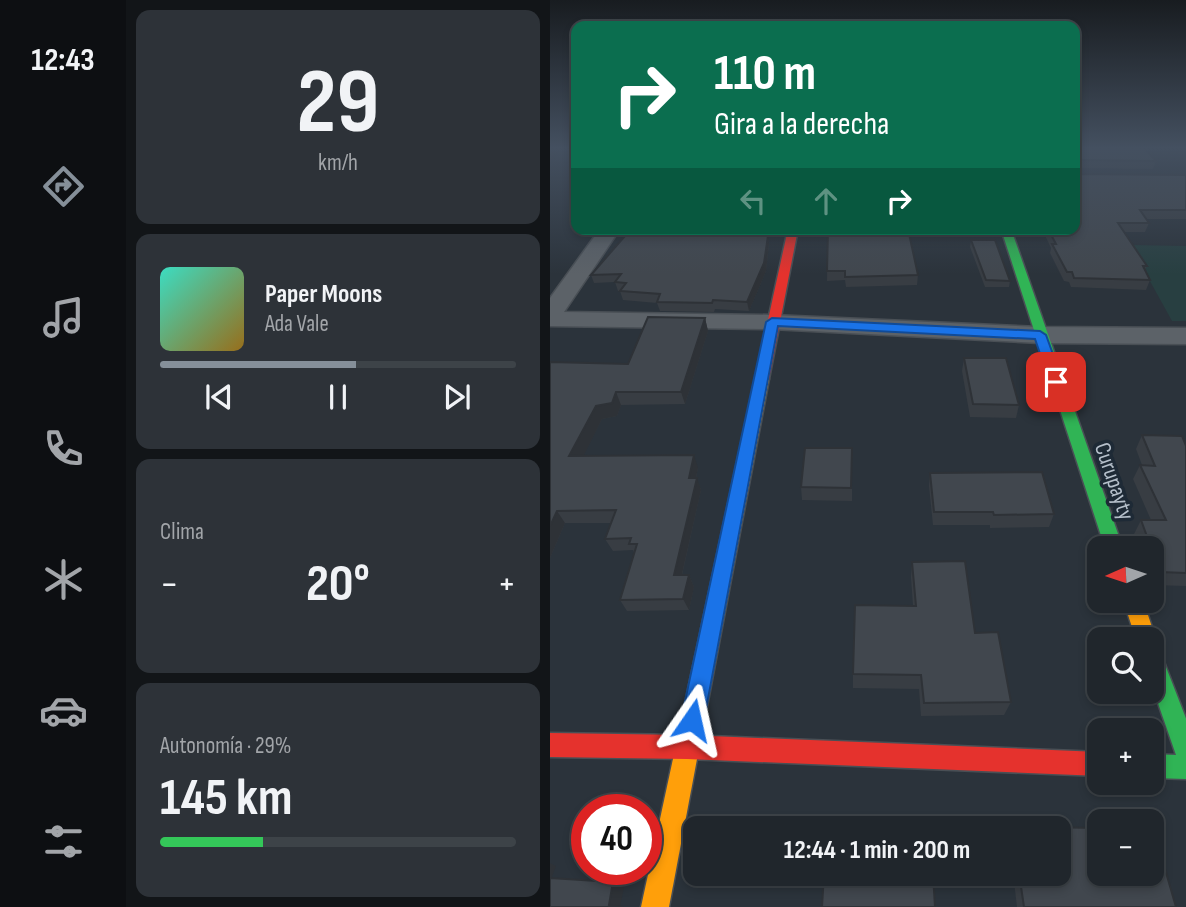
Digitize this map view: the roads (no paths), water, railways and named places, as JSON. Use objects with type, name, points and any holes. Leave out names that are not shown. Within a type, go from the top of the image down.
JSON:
[{"type":"street","points":[[550,317],[606,235]]},
{"type":"street","points":[[655,907],[792,235]]},
{"type":"street","name":"Curupayty","points":[[1008,235],[1110,536]]},
{"type":"street","points":[[550,317],[772,322],[1040,335],[1186,336]]},
{"type":"street","points":[[1164,691],[1186,754]]},
{"type":"street","points":[[550,745],[687,747],[1087,763]]},
{"type":"street","points":[[1164,767],[1186,768]]}]
